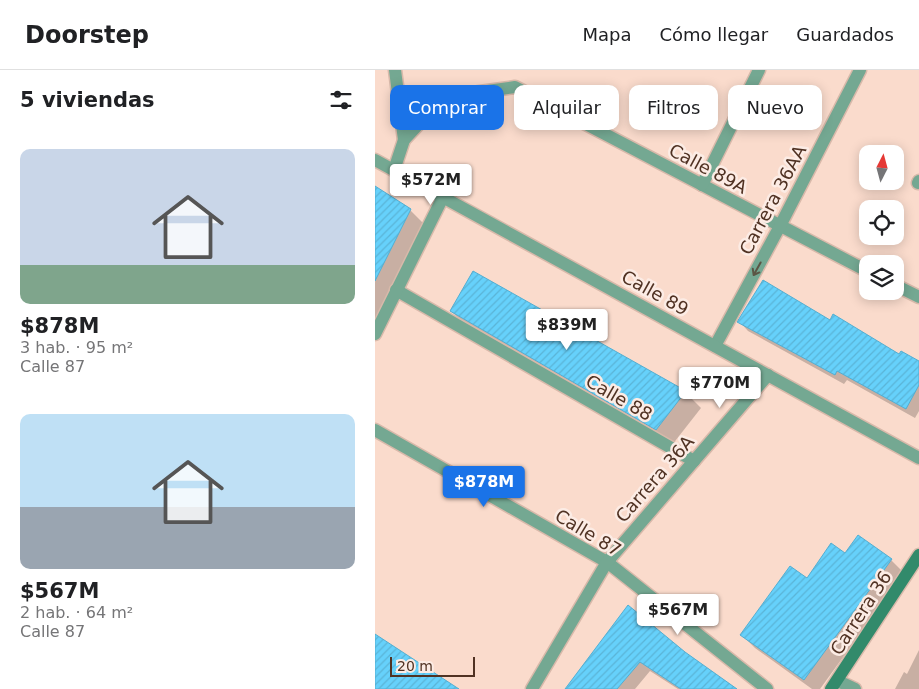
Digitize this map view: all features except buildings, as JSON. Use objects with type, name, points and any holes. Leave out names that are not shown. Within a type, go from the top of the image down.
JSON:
[{"type":"main road","name":"Carrera 36","points":[[834,685],[919,555]]},
{"type":"street","points":[[395,70],[404,140]]},
{"type":"street","points":[[702,185],[759,70]]},
{"type":"street","name":"Carrera 36AA","points":[[715,346],[780,226],[860,70]]},
{"type":"street","name":"Calle 89A","points":[[393,170],[404,140],[431,111],[473,93],[515,87],[859,267]]},
{"type":"street","name":"Calle 89","points":[[375,160],[919,458]]},
{"type":"street","points":[[375,334],[443,197]]},
{"type":"street","name":"Calle 88","points":[[396,290],[694,461]]},
{"type":"street","points":[[904,290],[919,297]]},
{"type":"street","name":"Carrera 36A","points":[[532,689],[607,562],[768,375]]},
{"type":"street","name":"Calle 87","points":[[375,430],[607,562],[767,689]]},
{"type":"street","points":[[834,685],[855,689]]}]
